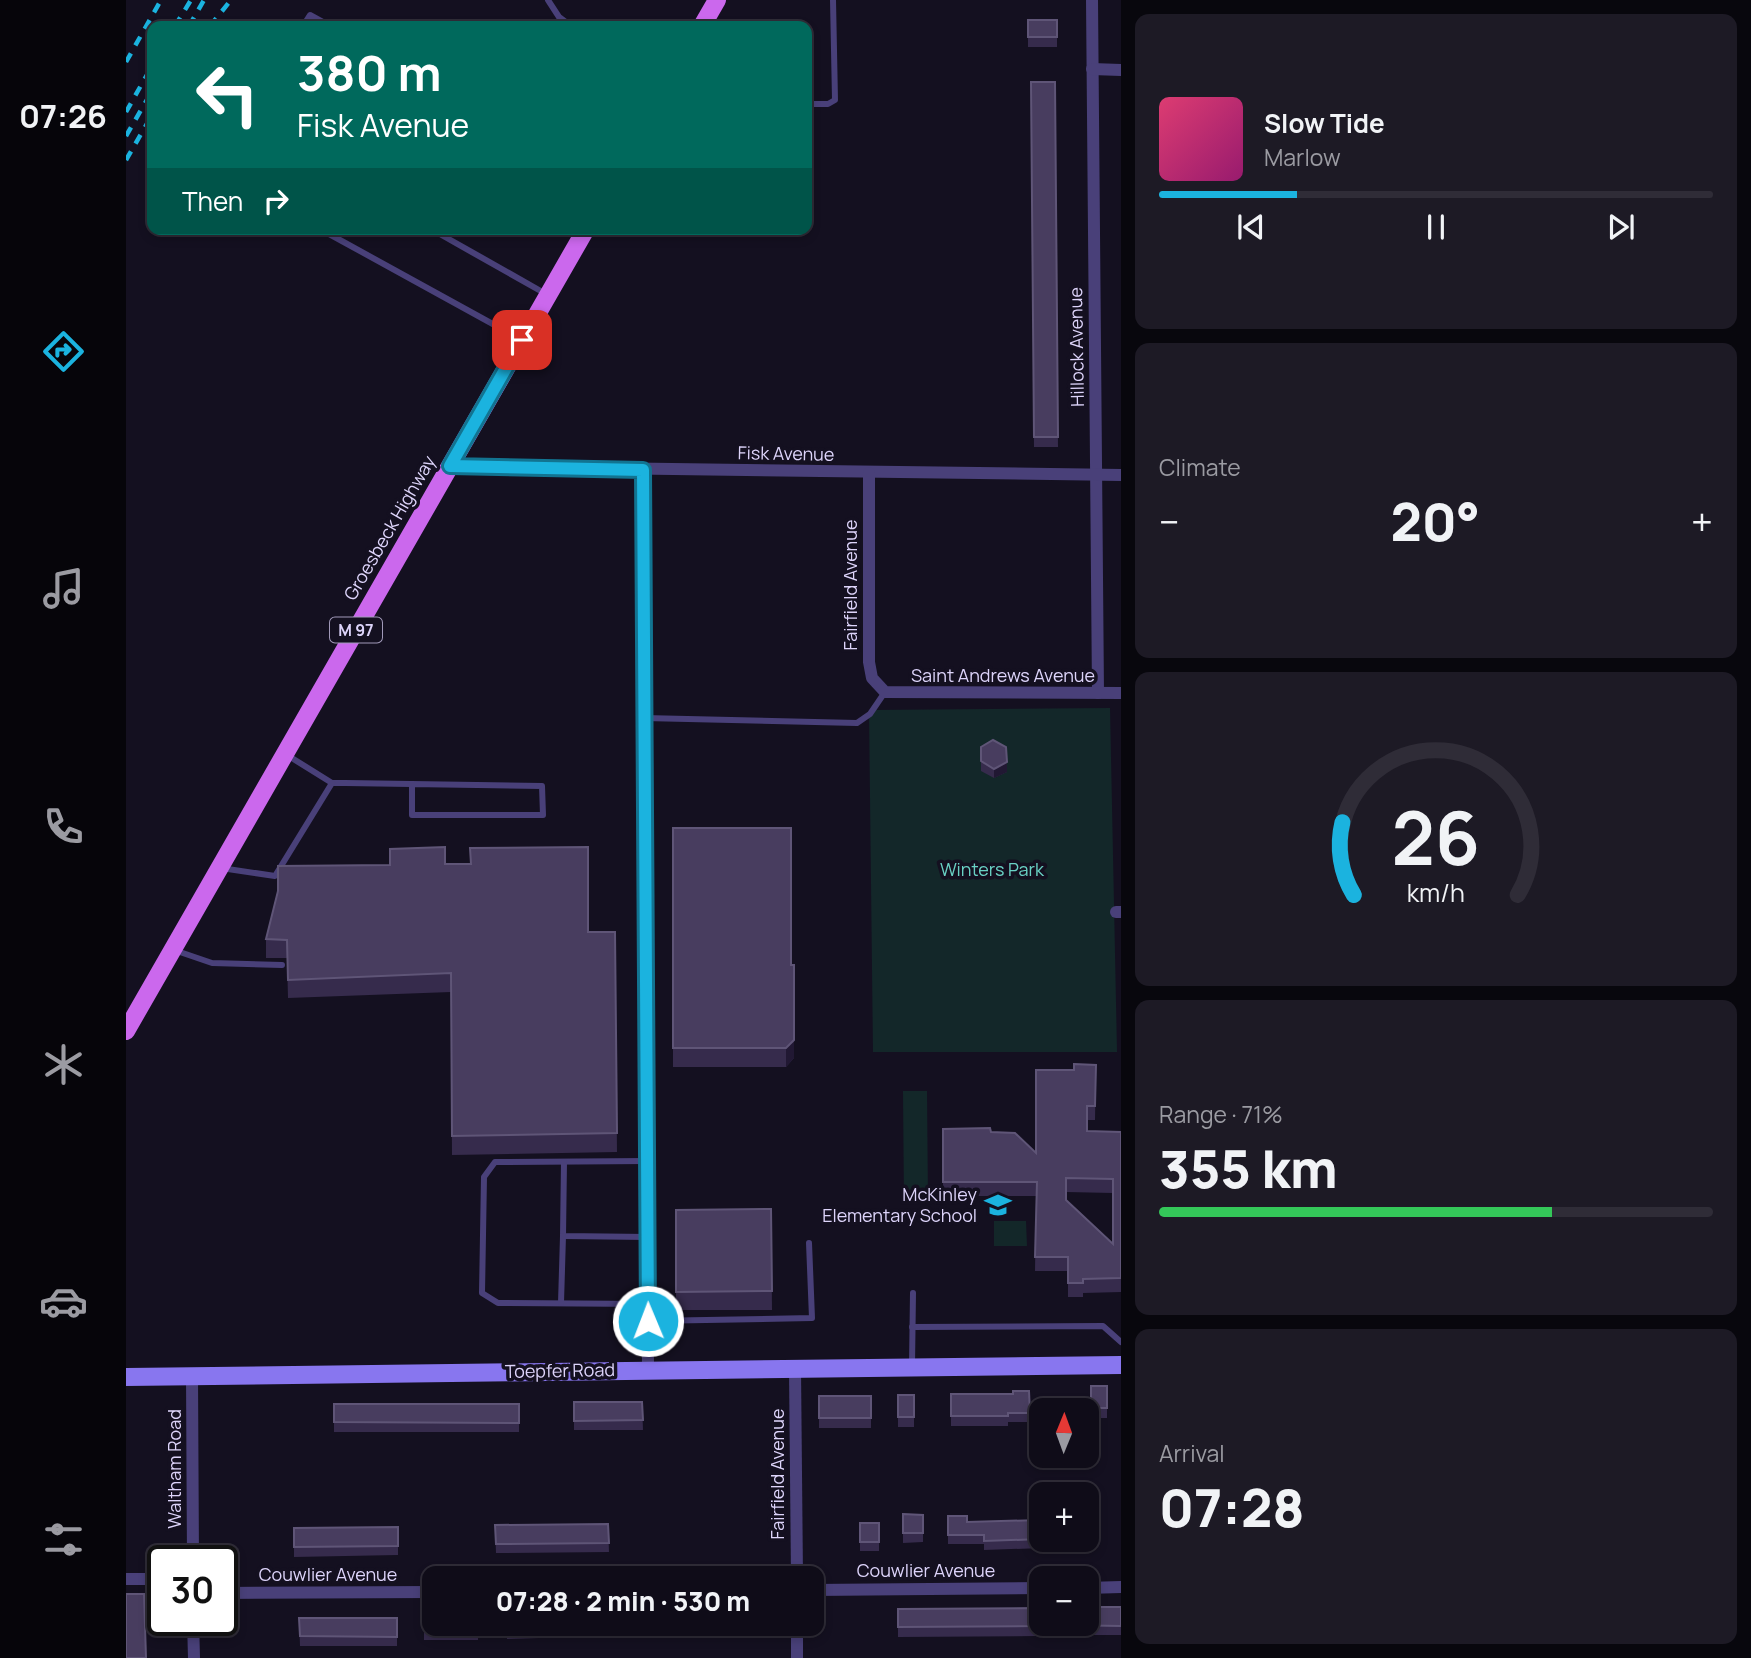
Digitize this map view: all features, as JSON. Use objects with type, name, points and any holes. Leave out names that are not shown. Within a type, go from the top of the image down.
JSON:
[{"type":"main road","points":[[705,21],[718,0]]},
{"type":"main road","name":"Groesbeck Highway","points":[[126,1031],[583,235]]},
{"type":"street","name":"Hillock Avenue","points":[[1091,0],[1098,693]]},
{"type":"street","points":[[1092,69],[1121,69]]},
{"type":"street","name":"Fisk Avenue","points":[[450,466],[1121,475]]},
{"type":"street","points":[[643,470],[648,1370]]},
{"type":"street","name":"Fairfield Avenue","points":[[869,473],[869,663],[872,678],[885,692]]},
{"type":"street","name":"Saint Andrews Avenue","points":[[885,692],[1121,693]]},
{"type":"street","name":"Toepfer Road","points":[[126,1377],[1121,1365]]},
{"type":"street","name":"Fairfield Avenue","points":[[795,1368],[797,1566]]},
{"type":"street","name":"Waltham Road","points":[[192,1376],[193,1545]]},
{"type":"street","points":[[126,1579],[147,1579]]},
{"type":"street","points":[[1099,1588],[1121,1587]]},
{"type":"street","name":"Couwlier Avenue","points":[[824,1590],[1029,1588]]},
{"type":"street","name":"Couwlier Avenue","points":[[238,1593],[422,1592]]},
{"type":"street","points":[[193,1636],[194,1658]]},
{"type":"street","points":[[797,1636],[797,1658]]},
{"type":"lane","points":[[548,0],[566,21]]},
{"type":"lane","points":[[812,104],[828,104],[835,100],[833,0]]},
{"type":"lane","points":[[306,21],[310,15],[321,21]]},
{"type":"lane","points":[[331,235],[522,340]]},
{"type":"lane","points":[[444,235],[548,295]]},
{"type":"lane","points":[[644,718],[857,723],[870,714],[885,692]]},
{"type":"lane","points":[[285,754],[332,783],[412,784],[542,786],[542,816],[412,815],[412,784]]},
{"type":"lane","points":[[220,867],[275,876],[332,783]]},
{"type":"lane","points":[[172,950],[212,963],[282,965]]},
{"type":"lane","points":[[647,1161],[495,1162],[484,1177],[482,1293],[498,1303],[648,1304]]},
{"type":"lane","points":[[561,1303],[564,1162]]},
{"type":"lane","points":[[563,1236],[648,1237]]},
{"type":"lane","points":[[648,1321],[812,1318],[809,1243]]},
{"type":"lane","points":[[912,1293],[912,1367]]},
{"type":"lane","points":[[912,1327],[1103,1326],[1121,1342]]},
{"type":"green space","name":"Winters Park","points":[[1110,708],[1117,1052],[873,1052],[869,710]]},
{"type":"green space","points":[[903,1091],[927,1091],[928,1202],[904,1203]]},
{"type":"green space","points":[[994,1221],[1026,1221],[1027,1246],[994,1246]]},
{"type":"building","points":[[1028,20],[1057,20],[1057,37],[1028,37]]},
{"type":"building","points":[[1031,82],[1055,82],[1058,437],[1034,437]]},
{"type":"building","points":[[993,740],[1006,747],[1007,762],[994,769],[981,761],[981,747]]},
{"type":"building","points":[[673,828],[791,828],[794,1040],[786,1048],[673,1048]]},
{"type":"building","points":[[445,847],[445,864],[471,864],[470,848],[588,847],[588,932],[615,932],[617,1133],[452,1136],[451,973],[288,980],[287,940],[266,939],[278,891],[278,866],[390,865],[390,849]]},
{"type":"building","points":[[1074,1064],[1096,1065],[1095,1106],[1087,1106],[1087,1131],[1121,1132],[1121,1278],[1083,1279],[1083,1283],[1068,1283],[1068,1257],[1035,1257],[1037,1182],[943,1182],[943,1129],[990,1128],[991,1132],[1015,1133],[1036,1153],[1036,1070],[1074,1070]],"holes":[[[1066,1178],[1113,1179],[1113,1244],[1066,1200]]]},
{"type":"building","points":[[771,1209],[772,1291],[676,1292],[676,1210]]},
{"type":"building","points":[[1091,1386],[1107,1386],[1107,1408],[1099,1408],[1099,1398],[1091,1398]]},
{"type":"building","points":[[1013,1391],[1029,1391],[1029,1413],[1008,1413],[1008,1416],[951,1416],[951,1394],[1013,1394]]},
{"type":"building","points":[[898,1395],[914,1395],[914,1417],[898,1417]]},
{"type":"building","points":[[819,1396],[871,1396],[871,1418],[819,1418]]},
{"type":"building","points":[[574,1402],[642,1402],[643,1420],[574,1421]]},
{"type":"building","points":[[334,1404],[519,1404],[519,1423],[334,1422]]},
{"type":"building","points":[[903,1514],[923,1515],[923,1533],[903,1533]]},
{"type":"building","points":[[948,1516],[967,1516],[967,1522],[1029,1520],[1029,1539],[984,1541],[984,1535],[948,1535]]},
{"type":"building","points":[[860,1523],[879,1523],[879,1542],[860,1542]]},
{"type":"building","points":[[608,1524],[609,1543],[496,1544],[495,1525]]},
{"type":"building","points":[[398,1527],[398,1546],[294,1547],[294,1528]]},
{"type":"building","points":[[126,1594],[144,1594],[146,1658],[126,1658]]},
{"type":"building","points":[[1099,1607],[1121,1607],[1121,1626],[1099,1626]]},
{"type":"building","points":[[1029,1608],[1029,1626],[898,1627],[898,1609]]},
{"type":"building","points":[[299,1618],[397,1618],[397,1637],[300,1636]]},
{"type":"railway","points":[[149,21],[161,0]]},
{"type":"railway","points":[[178,21],[191,0]]},
{"type":"railway","points":[[192,21],[204,0]]},
{"type":"railway","points":[[214,21],[231,0]]},
{"type":"railway","points":[[126,62],[147,25]]},
{"type":"railway","points":[[126,112],[147,75]]},
{"type":"railway","points":[[126,136],[147,100]]},
{"type":"railway","points":[[126,160],[147,124]]},
{"type":"place","name":"McKinley Elementary School","points":[[998,1205]]},
{"type":"route","points":[[522,340],[450,466],[643,470],[648,1321]]}]
